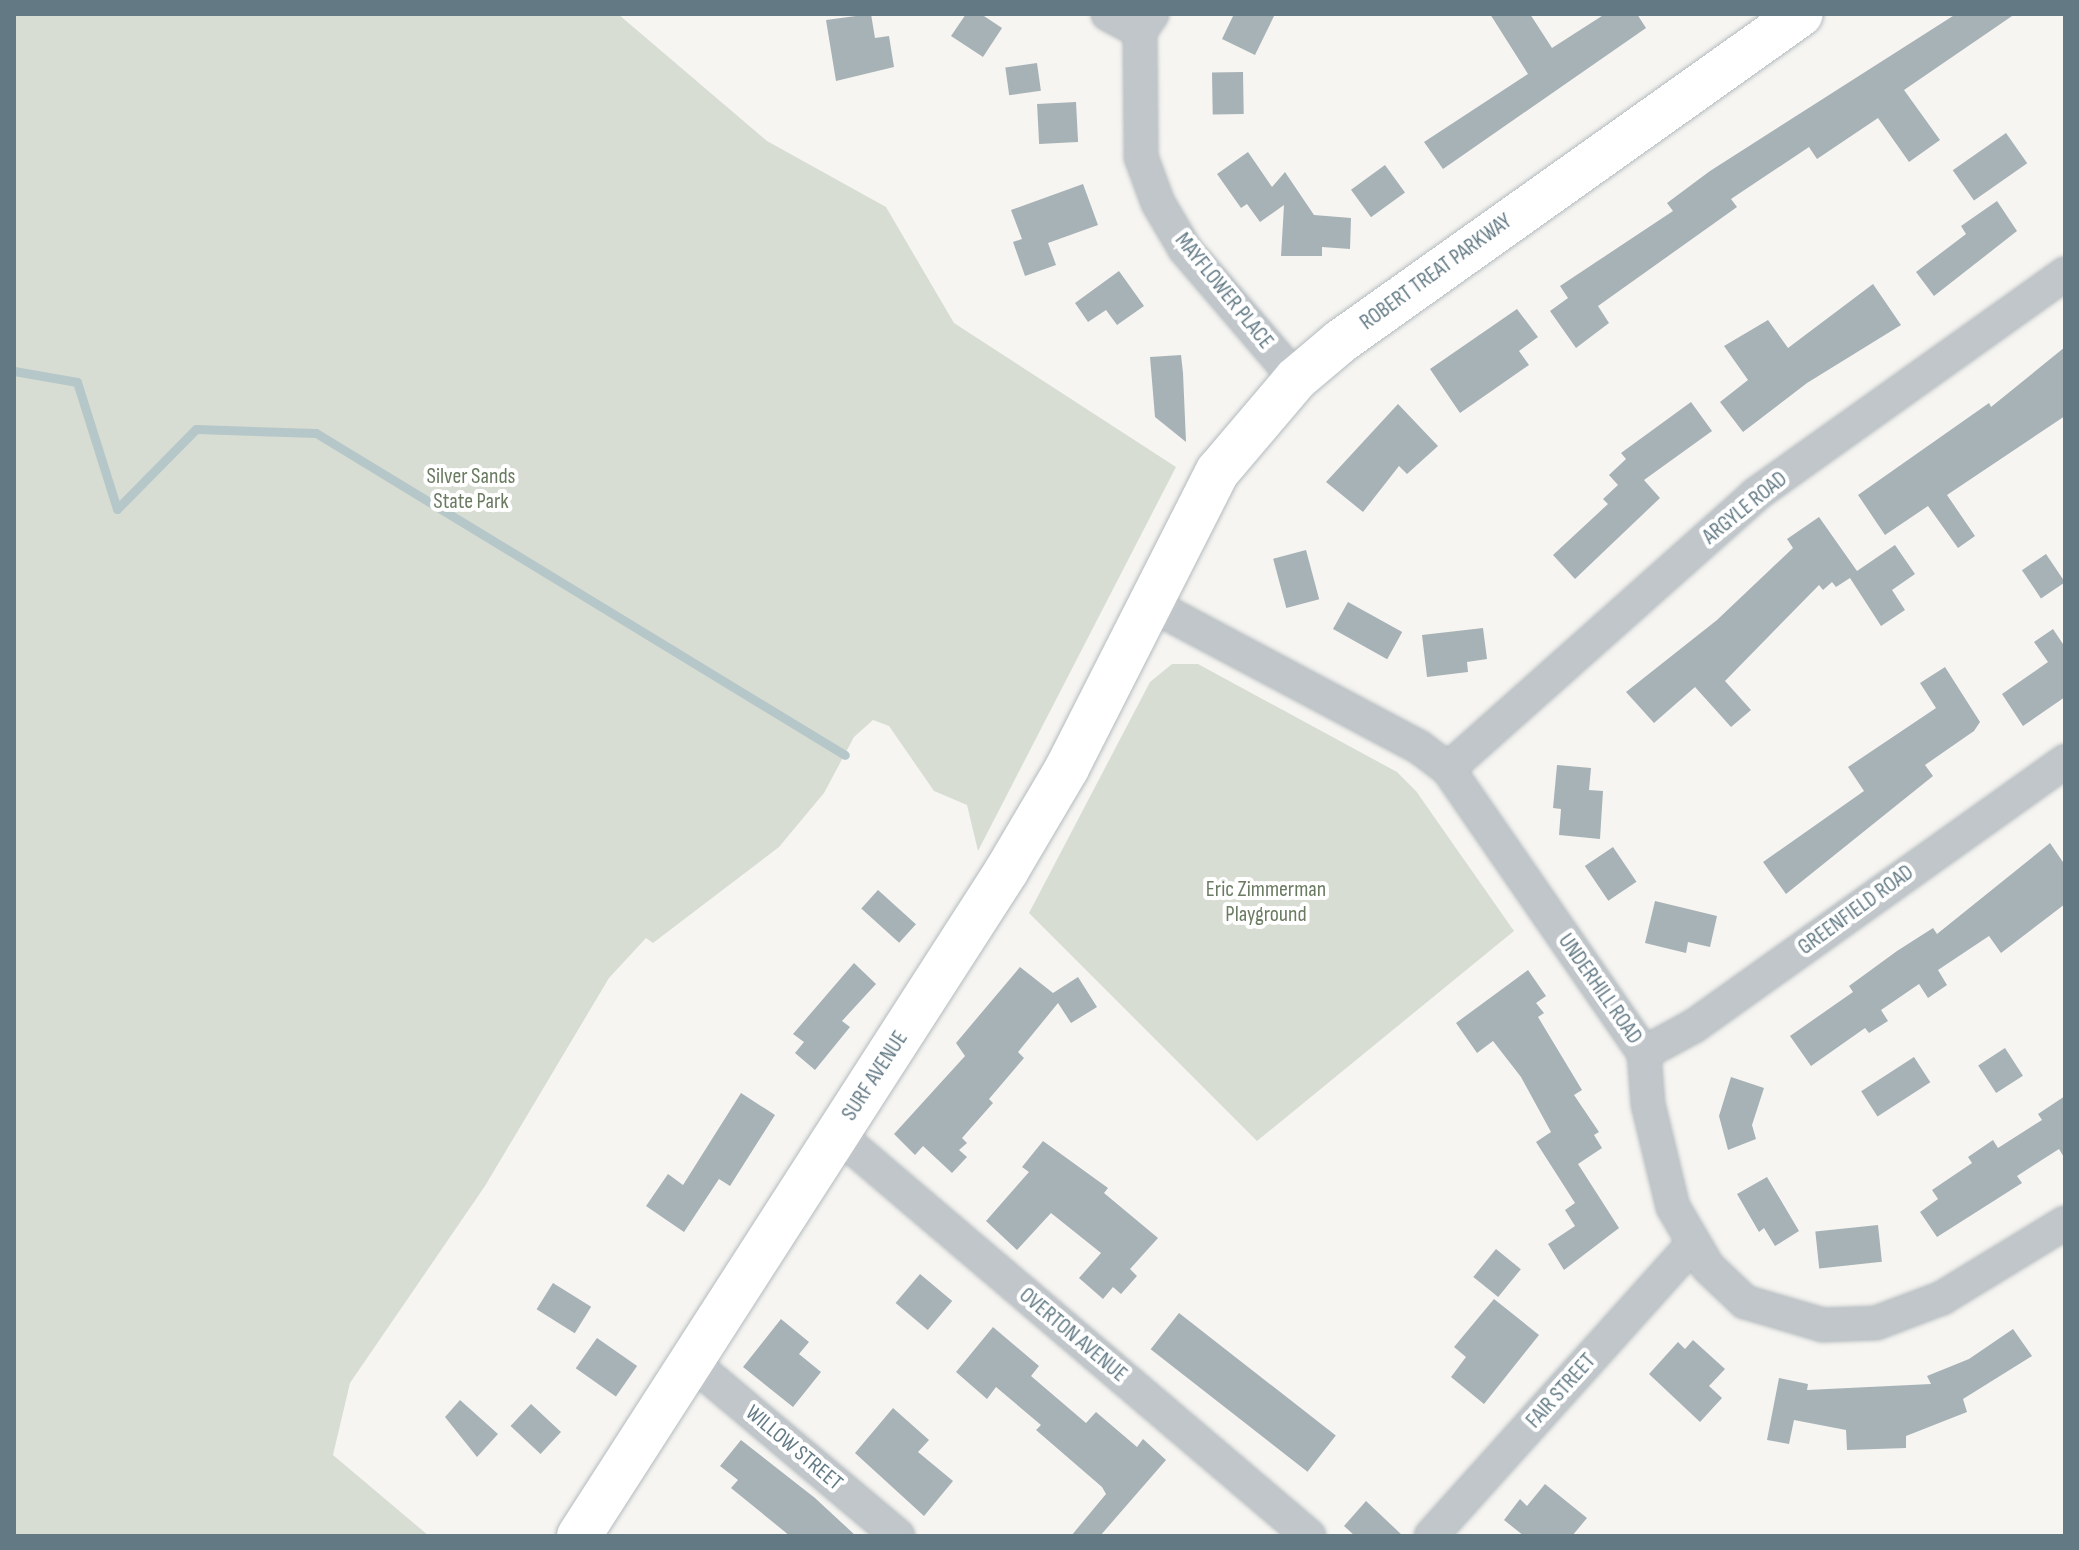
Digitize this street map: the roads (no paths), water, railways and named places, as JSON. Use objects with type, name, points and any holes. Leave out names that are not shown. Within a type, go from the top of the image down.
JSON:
[{"type":"street","points":[[1108,14],[1146,22]]},
{"type":"street","name":"ROBERT TREAT PARKWAY","points":[[1148,603],[1218,471],[1296,379],[1397,297],[1801,14]]},
{"type":"street","name":"MAYFLOWER PLACE","points":[[1146,22],[1141,157],[1158,203],[1185,249],[1296,379]]},
{"type":"street","name":"ARGYLE ROAD","points":[[1448,769],[1755,495],[2065,274]]},
{"type":"street","name":"UNDERHILL ROAD","points":[[1148,603],[1419,747],[1448,769],[1644,1053],[1648,1104],[1663,1172],[1691,1246],[1726,1287],[1764,1312],[1823,1325],[1876,1323],[1942,1298],[2065,1223]]},
{"type":"street","name":"SURF AVENUE","points":[[579,1536],[1022,845],[1067,768],[1148,603]]},
{"type":"street","name":"GREENFIELD ROAD","points":[[1644,1053],[1694,1026],[2065,761]]},
{"type":"street","name":"OVERTON AVENUE","points":[[837,1134],[1309,1536]]},
{"type":"street","name":"FAIR STREET","points":[[1431,1536],[1691,1246]]},
{"type":"street","name":"WILLOW STREET","points":[[689,1360],[898,1536]]},
{"type":"waterway","points":[[14,371],[77,382],[117,509],[196,429],[316,433],[845,755]]},
{"type":"park label","name":"Silver Sands State Park","points":[[471,488]]},
{"type":"park label","name":"Eric Zimmerman Playground","points":[[1266,902]]}]
